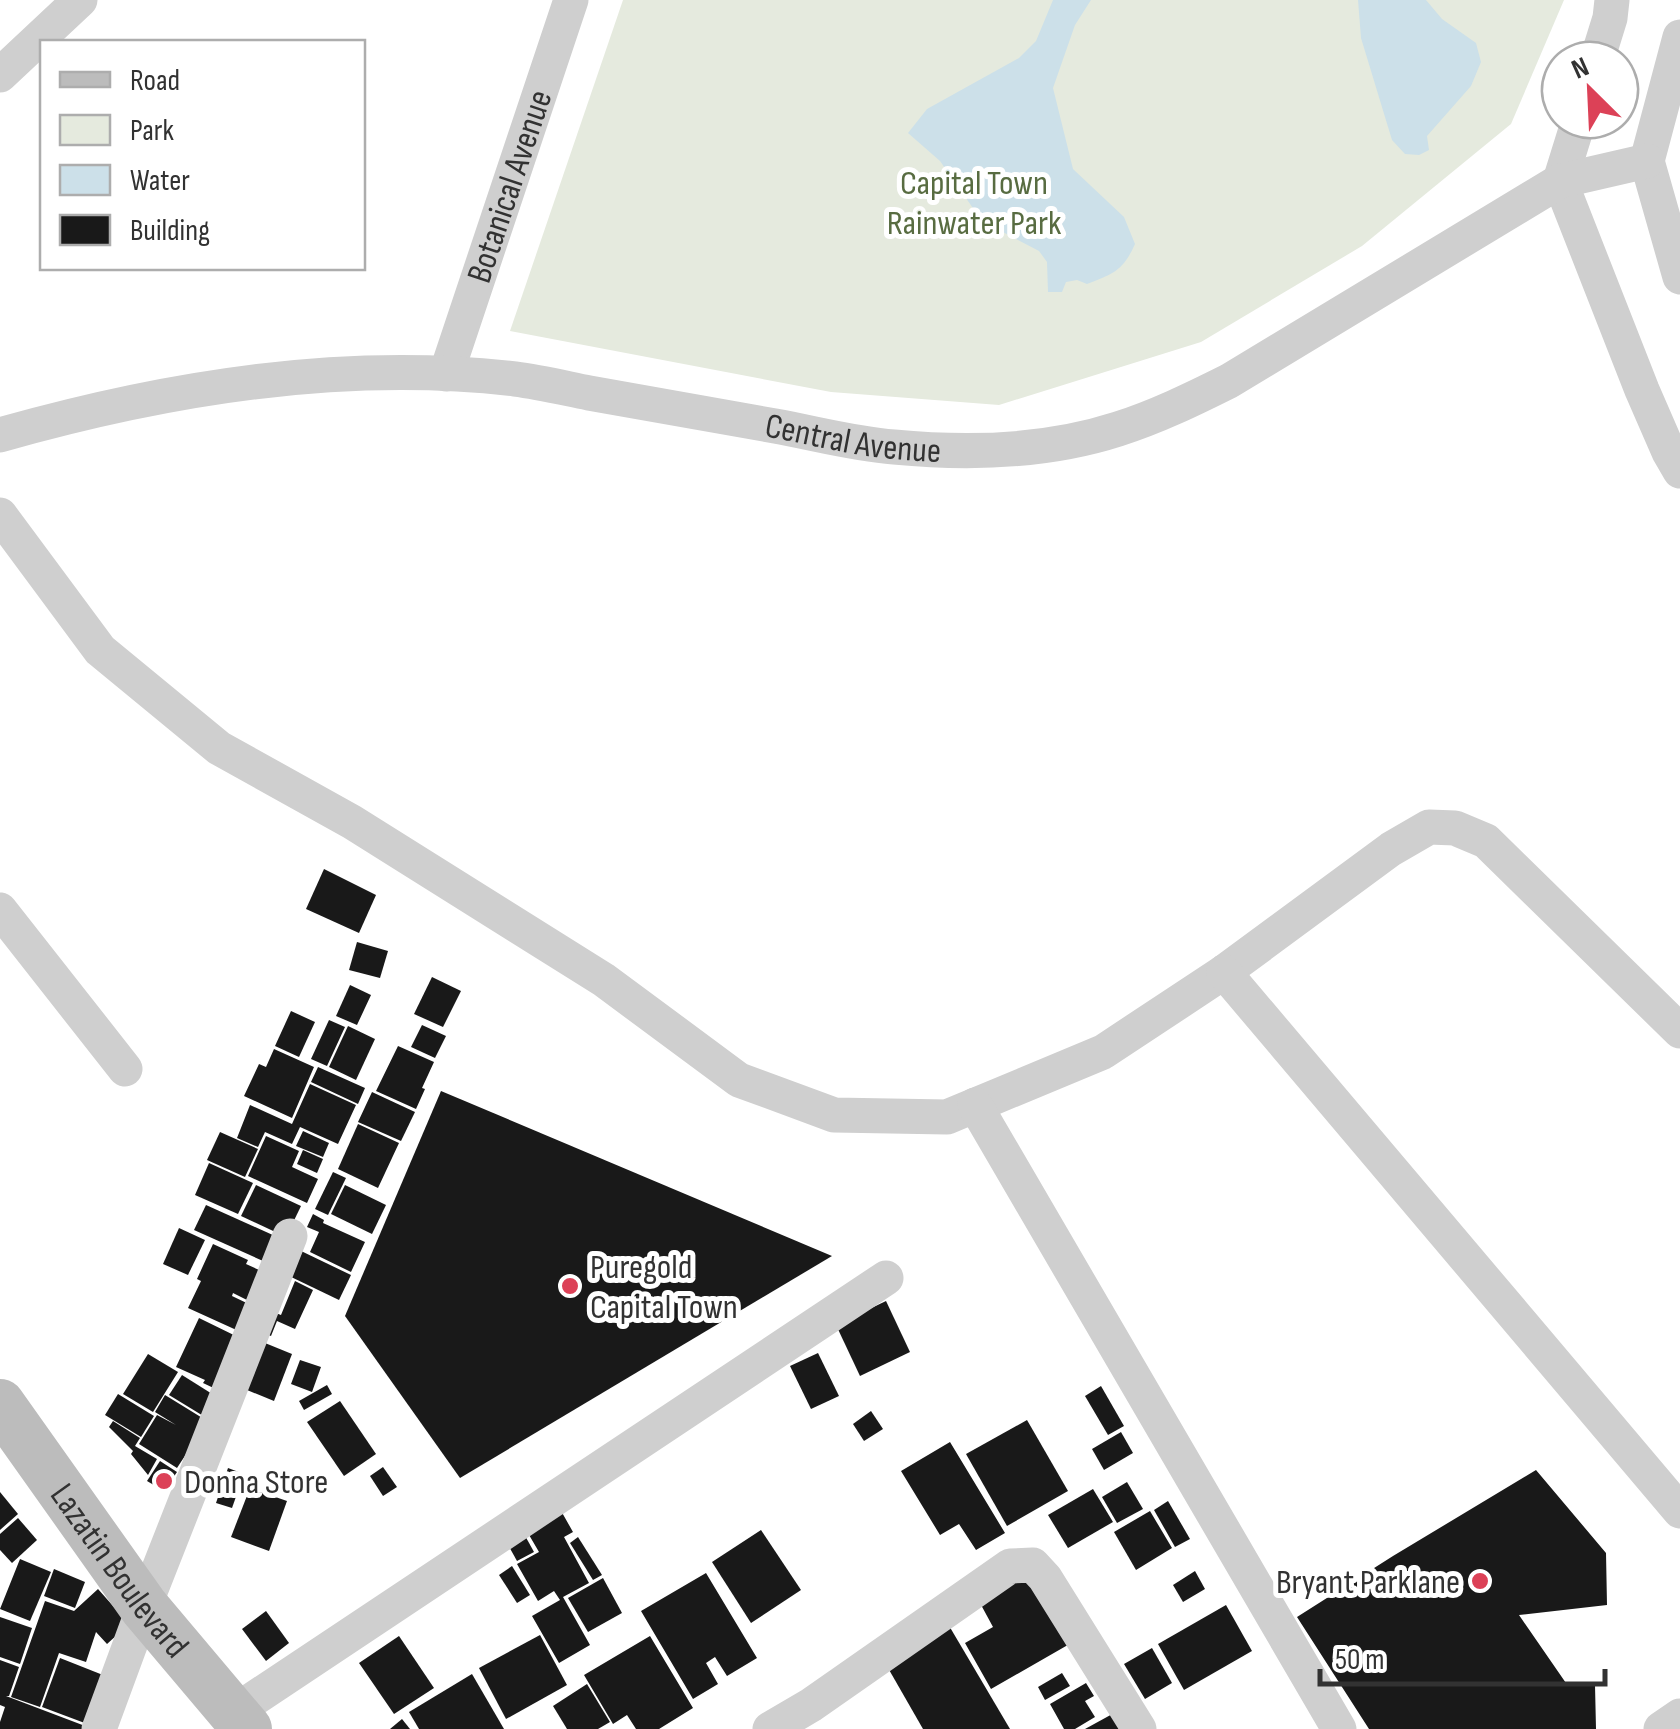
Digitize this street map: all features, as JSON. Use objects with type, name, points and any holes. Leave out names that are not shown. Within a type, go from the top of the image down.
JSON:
[{"type":"main road","name":"Lazatin Boulevard","points":[[0,1404],[144,1607],[240,1721]]},
{"type":"street","points":[[0,75],[80,0]]},
{"type":"street","name":"Botanical Avenue","points":[[446,374],[571,0]]},
{"type":"street","points":[[1603,40],[1612,0]]},
{"type":"street","points":[[1680,37],[1647,161],[1680,278]]},
{"type":"street","points":[[1573,140],[1560,181],[1642,390],[1680,471]]},
{"type":"street","name":"Central Avenue","points":[[0,435],[146,400],[284,378],[378,373],[517,380],[891,447],[976,451],[1051,444],[1117,430],[1178,406],[1229,381],[1560,181],[1647,161]]},
{"type":"street","points":[[0,515],[100,650],[219,748],[352,822],[587,970],[739,1080],[834,1115],[947,1117],[1103,1052],[1429,827],[1456,828],[1486,841],[1680,1031]]},
{"type":"street","points":[[0,910],[125,1069]]},
{"type":"street","points":[[1224,972],[1680,1512]]},
{"type":"street","points":[[975,1105],[1338,1729]]},
{"type":"street","points":[[99,1729],[290,1236]]},
{"type":"street","points":[[240,1721],[886,1278]]},
{"type":"street","points":[[770,1729],[818,1717],[1010,1566],[1033,1565],[1140,1729]]},
{"type":"street","points":[[1661,1729],[1680,1716]]},
{"type":"green space","name":"Capital Town Rainwater Park","points":[[623,0],[1564,0],[1547,40],[1540,40],[1540,56],[1511,124],[1362,246],[1201,342],[999,405],[831,392],[510,331]]},
{"type":"water","points":[[1053,0],[1091,0],[1075,25],[1053,88],[1073,169],[1124,217],[1135,244],[1116,270],[1087,284],[1077,280],[1066,282],[1062,292],[1048,292],[1047,262],[1039,251],[982,221],[940,161],[908,133],[927,109],[1019,58],[1036,41]]},
{"type":"water","points":[[1358,0],[1426,0],[1442,19],[1476,43],[1481,62],[1471,86],[1427,136],[1429,150],[1419,155],[1405,154],[1392,140],[1361,38]]},
{"type":"building","points":[[324,869],[376,895],[359,933],[306,909]]},
{"type":"building","points":[[357,942],[388,951],[380,978],[349,970]]},
{"type":"building","points":[[432,977],[461,991],[443,1027],[414,1014]]},
{"type":"building","points":[[350,985],[371,995],[357,1025],[336,1016]]},
{"type":"building","points":[[291,1011],[315,1022],[299,1057],[275,1046]]},
{"type":"building","points":[[329,1020],[345,1027],[327,1066],[311,1059]]},
{"type":"building","points":[[422,1025],[446,1036],[435,1058],[411,1047]]},
{"type":"building","points":[[348,1026],[375,1039],[356,1080],[329,1067]]},
{"type":"building","points":[[398,1046],[434,1062],[416,1109],[376,1091]]},
{"type":"building","points":[[274,1049],[314,1067],[292,1118],[244,1096],[259,1064],[266,1067]]},
{"type":"building","points":[[318,1067],[365,1088],[358,1104],[311,1082]]},
{"type":"building","points":[[310,1084],[356,1105],[338,1144],[300,1127],[292,1144],[265,1132],[258,1147],[237,1138],[250,1105],[292,1124]]},
{"type":"building","name":"Puregold Capital Town","points":[[441,1091],[832,1256],[460,1478],[345,1316]]},
{"type":"building","points":[[372,1092],[415,1112],[401,1141],[358,1122]]},
{"type":"building","points":[[358,1124],[399,1143],[378,1188],[338,1169]]},
{"type":"building","points":[[303,1131],[329,1143],[323,1157],[296,1146]]},
{"type":"building","points":[[220,1132],[258,1149],[245,1177],[207,1160]]},
{"type":"building","points":[[266,1136],[299,1151],[292,1167],[318,1179],[307,1203],[248,1176]]},
{"type":"building","points":[[303,1150],[323,1159],[317,1173],[297,1164]]},
{"type":"building","points":[[209,1163],[253,1183],[238,1214],[195,1195]]},
{"type":"building","points":[[333,1172],[346,1178],[328,1215],[315,1209]]},
{"type":"building","points":[[256,1185],[301,1206],[286,1237],[241,1216]]},
{"type":"building","points":[[345,1185],[386,1205],[372,1234],[331,1214]]},
{"type":"building","points":[[206,1205],[275,1236],[263,1261],[194,1230]]},
{"type":"building","points":[[313,1214],[323,1223],[365,1242],[351,1272],[310,1252],[319,1232],[307,1227]]},
{"type":"building","points":[[179,1228],[205,1240],[188,1275],[163,1264]]},
{"type":"building","points":[[213,1244],[268,1274],[255,1304],[233,1293],[232,1296],[255,1307],[243,1333],[188,1308]]},
{"type":"building","points":[[299,1250],[351,1275],[339,1300],[287,1275]]},
{"type":"building","points":[[295,1281],[313,1290],[295,1329],[277,1321],[271,1336],[254,1329],[262,1308],[281,1315]]},
{"type":"building","points":[[886,1301],[910,1352],[860,1376],[836,1325]]},
{"type":"building","points":[[199,1318],[244,1340],[222,1392],[176,1367]]},
{"type":"building","points":[[265,1343],[292,1354],[274,1401],[247,1390]]},
{"type":"building","points":[[818,1353],[839,1396],[811,1409],[790,1366]]},
{"type":"building","points":[[148,1354],[178,1372],[153,1412],[123,1394]]},
{"type":"building","points":[[300,1360],[321,1367],[312,1392],[291,1384]]},
{"type":"building","points":[[182,1375],[217,1397],[205,1417],[169,1395]]},
{"type":"building","points":[[327,1385],[332,1394],[304,1410],[299,1401]]},
{"type":"building","points":[[1101,1386],[1124,1426],[1108,1435],[1085,1396]]},
{"type":"building","points":[[118,1394],[154,1416],[141,1437],[105,1415]]},
{"type":"building","points":[[165,1395],[204,1419],[177,1468],[139,1444],[157,1415],[176,1425],[155,1412]]},
{"type":"building","points":[[340,1401],[376,1454],[344,1476],[307,1422]]},
{"type":"building","points":[[871,1411],[883,1429],[864,1441],[853,1424]]},
{"type":"building","points":[[1027,1420],[1068,1491],[1007,1526],[966,1454]]},
{"type":"building","points":[[113,1421],[140,1438],[135,1446],[157,1459],[148,1475],[131,1454],[133,1451],[109,1427]]},
{"type":"building","points":[[1121,1432],[1133,1453],[1104,1470],[1092,1449]]},
{"type":"building","points":[[950,1442],[1005,1533],[976,1550],[959,1524],[940,1535],[901,1471]]},
{"type":"building","points":[[160,1461],[177,1472],[164,1491],[147,1481]]},
{"type":"building","points":[[383,1467],[397,1487],[383,1496],[370,1476]]},
{"type":"building","points":[[228,1468],[244,1474],[232,1508],[216,1503]]},
{"type":"building","name":"Bryant Parklane","points":[[1536,1470],[1606,1553],[1607,1605],[1519,1615],[1568,1686],[1595,1685],[1596,1729],[1369,1729],[1297,1617]]},
{"type":"building","points":[[1127,1482],[1143,1509],[1117,1523],[1102,1497]]},
{"type":"building","points":[[250,1488],[287,1501],[269,1551],[231,1537]]},
{"type":"building","points":[[1093,1489],[1113,1522],[1068,1548],[1048,1515]]},
{"type":"building","points":[[0,1492],[18,1514],[0,1530]]},
{"type":"building","points":[[1168,1501],[1190,1539],[1175,1547],[1154,1510]]},
{"type":"building","points":[[560,1509],[573,1532],[564,1537],[589,1583],[563,1597],[590,1645],[559,1663],[532,1616],[560,1600],[554,1591],[538,1601],[517,1564],[539,1552],[525,1528]]},
{"type":"building","points":[[1150,1511],[1172,1548],[1136,1570],[1114,1532]]},
{"type":"building","points":[[18,1518],[37,1540],[12,1563],[0,1550],[0,1534]]},
{"type":"building","points":[[761,1530],[801,1590],[751,1623],[712,1562]]},
{"type":"building","points":[[523,1532],[534,1552],[517,1561],[506,1541]]},
{"type":"building","points":[[578,1537],[602,1575],[593,1580],[570,1543]]},
{"type":"building","points":[[20,1559],[51,1572],[30,1621],[0,1609]]},
{"type":"building","points":[[512,1566],[530,1595],[517,1603],[499,1575]]},
{"type":"building","points":[[54,1569],[85,1582],[75,1608],[44,1596]]},
{"type":"building","points":[[1195,1571],[1205,1589],[1183,1602],[1173,1585]]},
{"type":"building","points":[[1032,1572],[1073,1642],[991,1689],[965,1643],[993,1627],[980,1603]]},
{"type":"building","points":[[706,1573],[757,1658],[727,1676],[715,1657],[706,1663],[718,1684],[693,1699],[641,1611]]},
{"type":"building","points":[[603,1578],[622,1613],[588,1632],[568,1598]]},
{"type":"building","points":[[98,1589],[129,1624],[107,1644],[96,1632],[86,1662],[59,1653],[40,1707],[11,1697],[45,1601],[74,1611]]},
{"type":"building","points":[[1226,1605],[1252,1651],[1184,1690],[1158,1644]]},
{"type":"building","points":[[266,1611],[289,1643],[266,1661],[242,1629]]},
{"type":"building","points":[[0,1617],[32,1628],[20,1664],[0,1657]]},
{"type":"building","points":[[948,1624],[1010,1729],[923,1729],[884,1661]]},
{"type":"building","points":[[540,1635],[567,1685],[506,1719],[479,1668]]},
{"type":"building","points":[[399,1636],[434,1688],[394,1714],[359,1663]]},
{"type":"building","points":[[650,1636],[693,1708],[659,1729],[636,1729],[627,1715],[613,1724],[584,1675]]},
{"type":"building","points":[[1152,1648],[1172,1683],[1145,1699],[1124,1664]]},
{"type":"building","points":[[60,1658],[108,1677],[90,1725],[42,1707]]},
{"type":"building","points":[[0,1660],[19,1667],[6,1696],[93,1729],[0,1729],[5,1707],[0,1705]]},
{"type":"building","points":[[1062,1673],[1070,1686],[1045,1700],[1038,1687]]},
{"type":"building","points":[[472,1674],[504,1729],[419,1729],[409,1712]]},
{"type":"building","points":[[1086,1683],[1094,1696],[1085,1701],[1095,1717],[1075,1729],[1064,1729],[1050,1704]]},
{"type":"building","points":[[587,1684],[610,1722],[598,1729],[567,1729],[553,1706]]},
{"type":"building","points":[[1116,1712],[1126,1729],[1085,1729]]},
{"type":"building","points":[[402,1719],[410,1729],[390,1729]]},
{"type":"place","name":"Puregold Capital Town","points":[[570,1286]]},
{"type":"place","name":"Donna Store","points":[[164,1481]]},
{"type":"place","name":"Bryant Parklane","points":[[1480,1581]]}]
